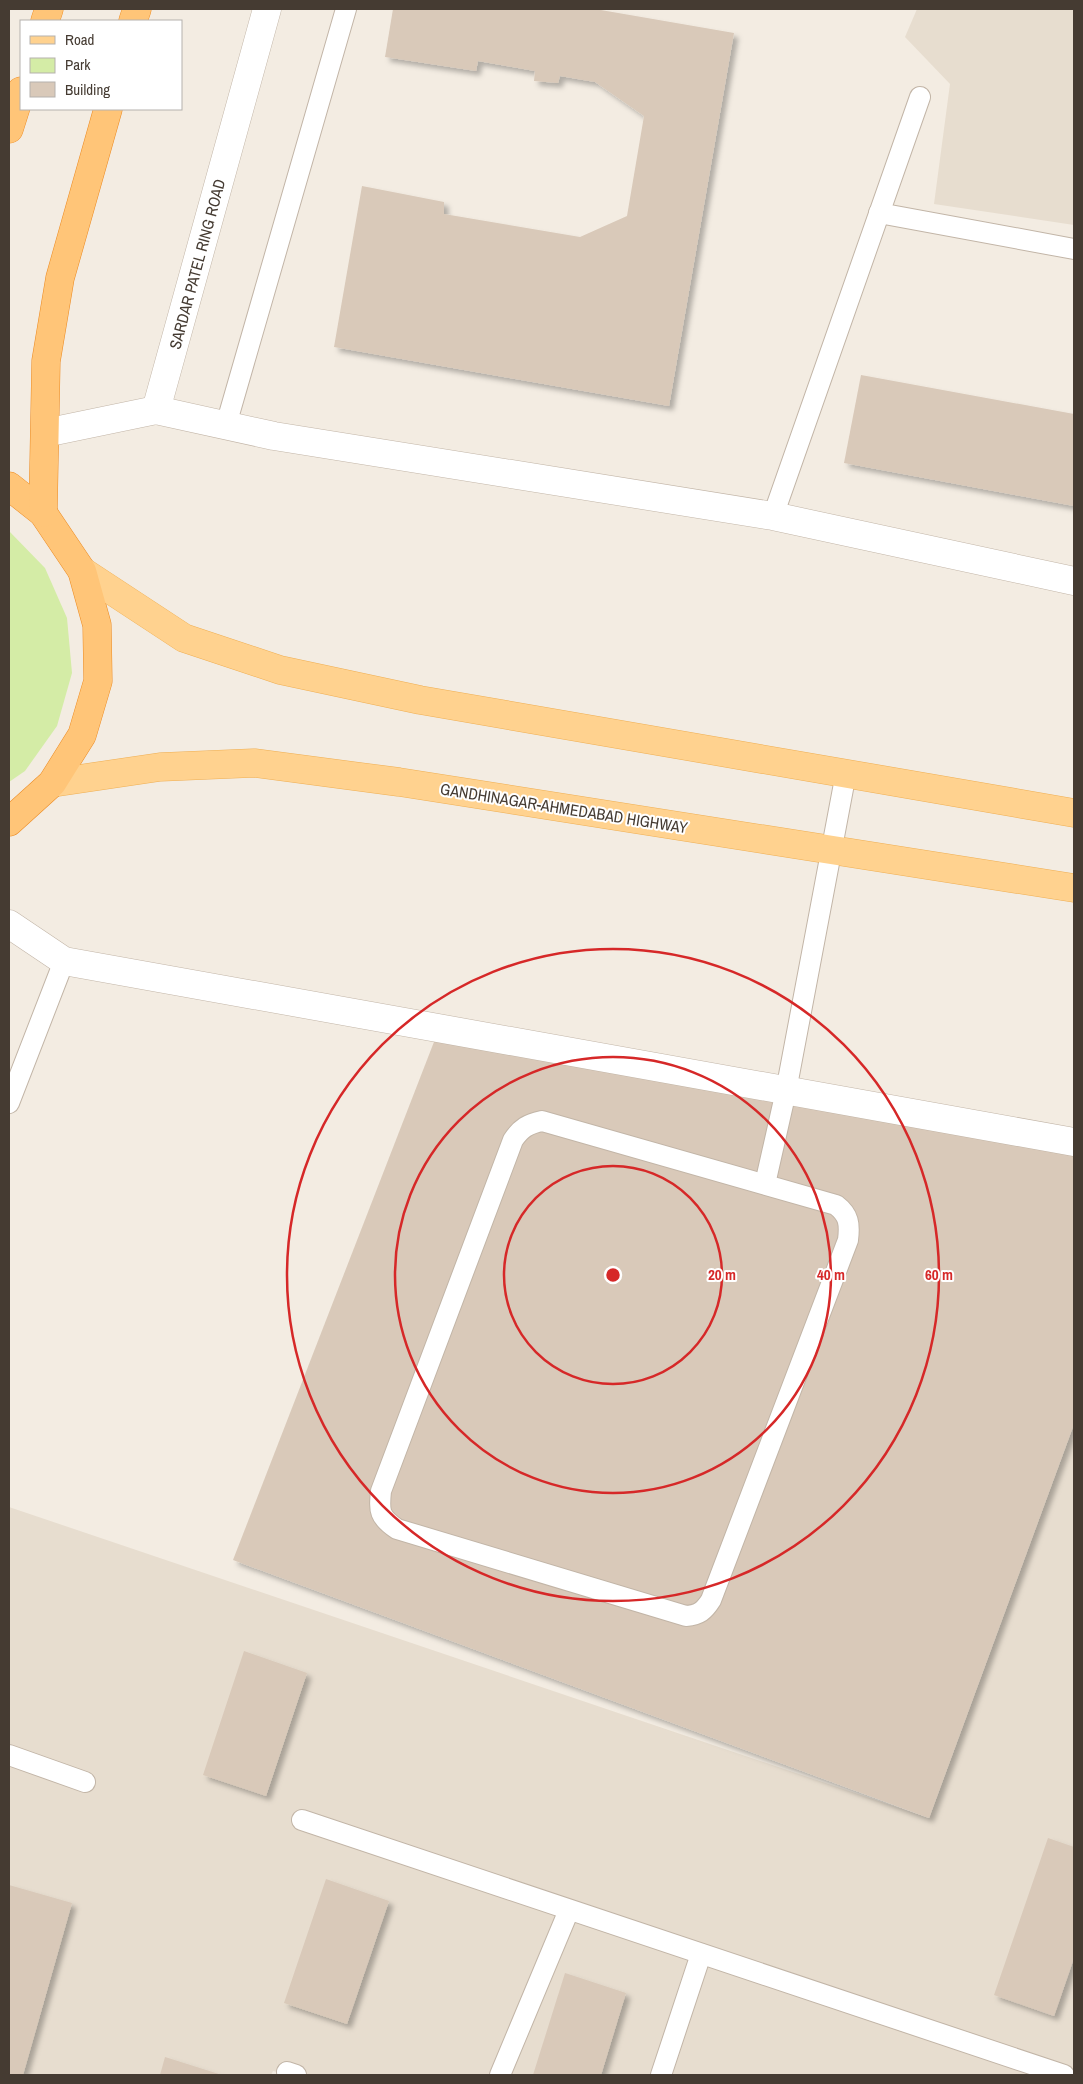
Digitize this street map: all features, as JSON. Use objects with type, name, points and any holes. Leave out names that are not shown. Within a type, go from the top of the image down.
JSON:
[{"type":"highway","points":[[9,129],[20,94]]},
{"type":"highway","points":[[43,513],[46,361],[60,278],[108,110]]},
{"type":"highway","points":[[9,486],[43,513],[82,571],[97,625],[98,682],[82,736],[52,783],[9,822]]},
{"type":"main road","points":[[82,571],[184,638],[280,670],[420,700],[1074,813]]},
{"type":"main road","name":"GANDHINAGAR-AHMEDABAD HIGHWAY","points":[[52,783],[160,767],[254,763],[398,782],[1074,888]]},
{"type":"street","name":"SARDAR PATEL RING ROAD","points":[[156,410],[267,9]]},
{"type":"street","points":[[45,433],[156,410],[274,436],[773,516],[1074,582]]},
{"type":"street","points":[[9,924],[64,961],[1074,1142]]},
{"type":"lane","points":[[226,425],[346,9]]},
{"type":"lane","points":[[773,516],[920,97]]},
{"type":"lane","points":[[879,213],[1074,249]]},
{"type":"lane","points":[[765,1184],[786,1091],[833,850],[846,773]]},
{"type":"lane","points":[[9,1102],[64,961]]},
{"type":"lane","points":[[542,1122],[765,1184],[836,1205],[845,1212],[850,1226],[848,1240],[711,1600],[705,1610],[696,1616],[686,1616],[397,1530],[384,1520],[379,1507],[381,1491],[513,1140],[521,1129],[530,1124],[542,1122]]},
{"type":"lane","points":[[9,1755],[86,1782]]},
{"type":"lane","points":[[302,1820],[1064,2075]]},
{"type":"lane","points":[[500,2075],[569,1910]]},
{"type":"lane","points":[[661,2075],[701,1954]]},
{"type":"shaded area","points":[[917,9],[1074,9],[1074,225],[934,204],[950,84],[905,37]]},
{"type":"shaded area","points":[[1074,1424],[1074,2075],[290,2075],[273,2071],[271,2075],[9,2075],[9,1507],[929,1818]]},
{"type":"green space","points":[[9,531],[45,568],[67,618],[72,673],[57,726],[25,771],[9,782]]},
{"type":"building","points":[[393,9],[595,9],[734,33],[669,406],[334,347],[362,186],[444,202],[444,214],[580,237],[627,216],[644,116],[595,82],[560,76],[558,83],[534,81],[535,71],[478,61],[476,71],[385,57]]},
{"type":"building","points":[[861,375],[1074,414],[1074,506],[844,463]]},
{"type":"building","points":[[439,1029],[1074,1142],[1074,1424],[929,1818],[233,1560]]},
{"type":"building","points":[[244,1651],[307,1673],[266,1796],[203,1775]]},
{"type":"building","points":[[1048,1838],[1074,1847],[1074,1958],[1054,2016],[994,1995]]},
{"type":"building","points":[[326,1879],[389,1901],[347,2024],[284,2003]]},
{"type":"building","points":[[9,1885],[72,1903],[23,2075],[9,2075]]},
{"type":"building","points":[[565,1973],[626,1993],[601,2075],[533,2075]]},
{"type":"building","points":[[165,2057],[222,2075],[160,2075]]}]
